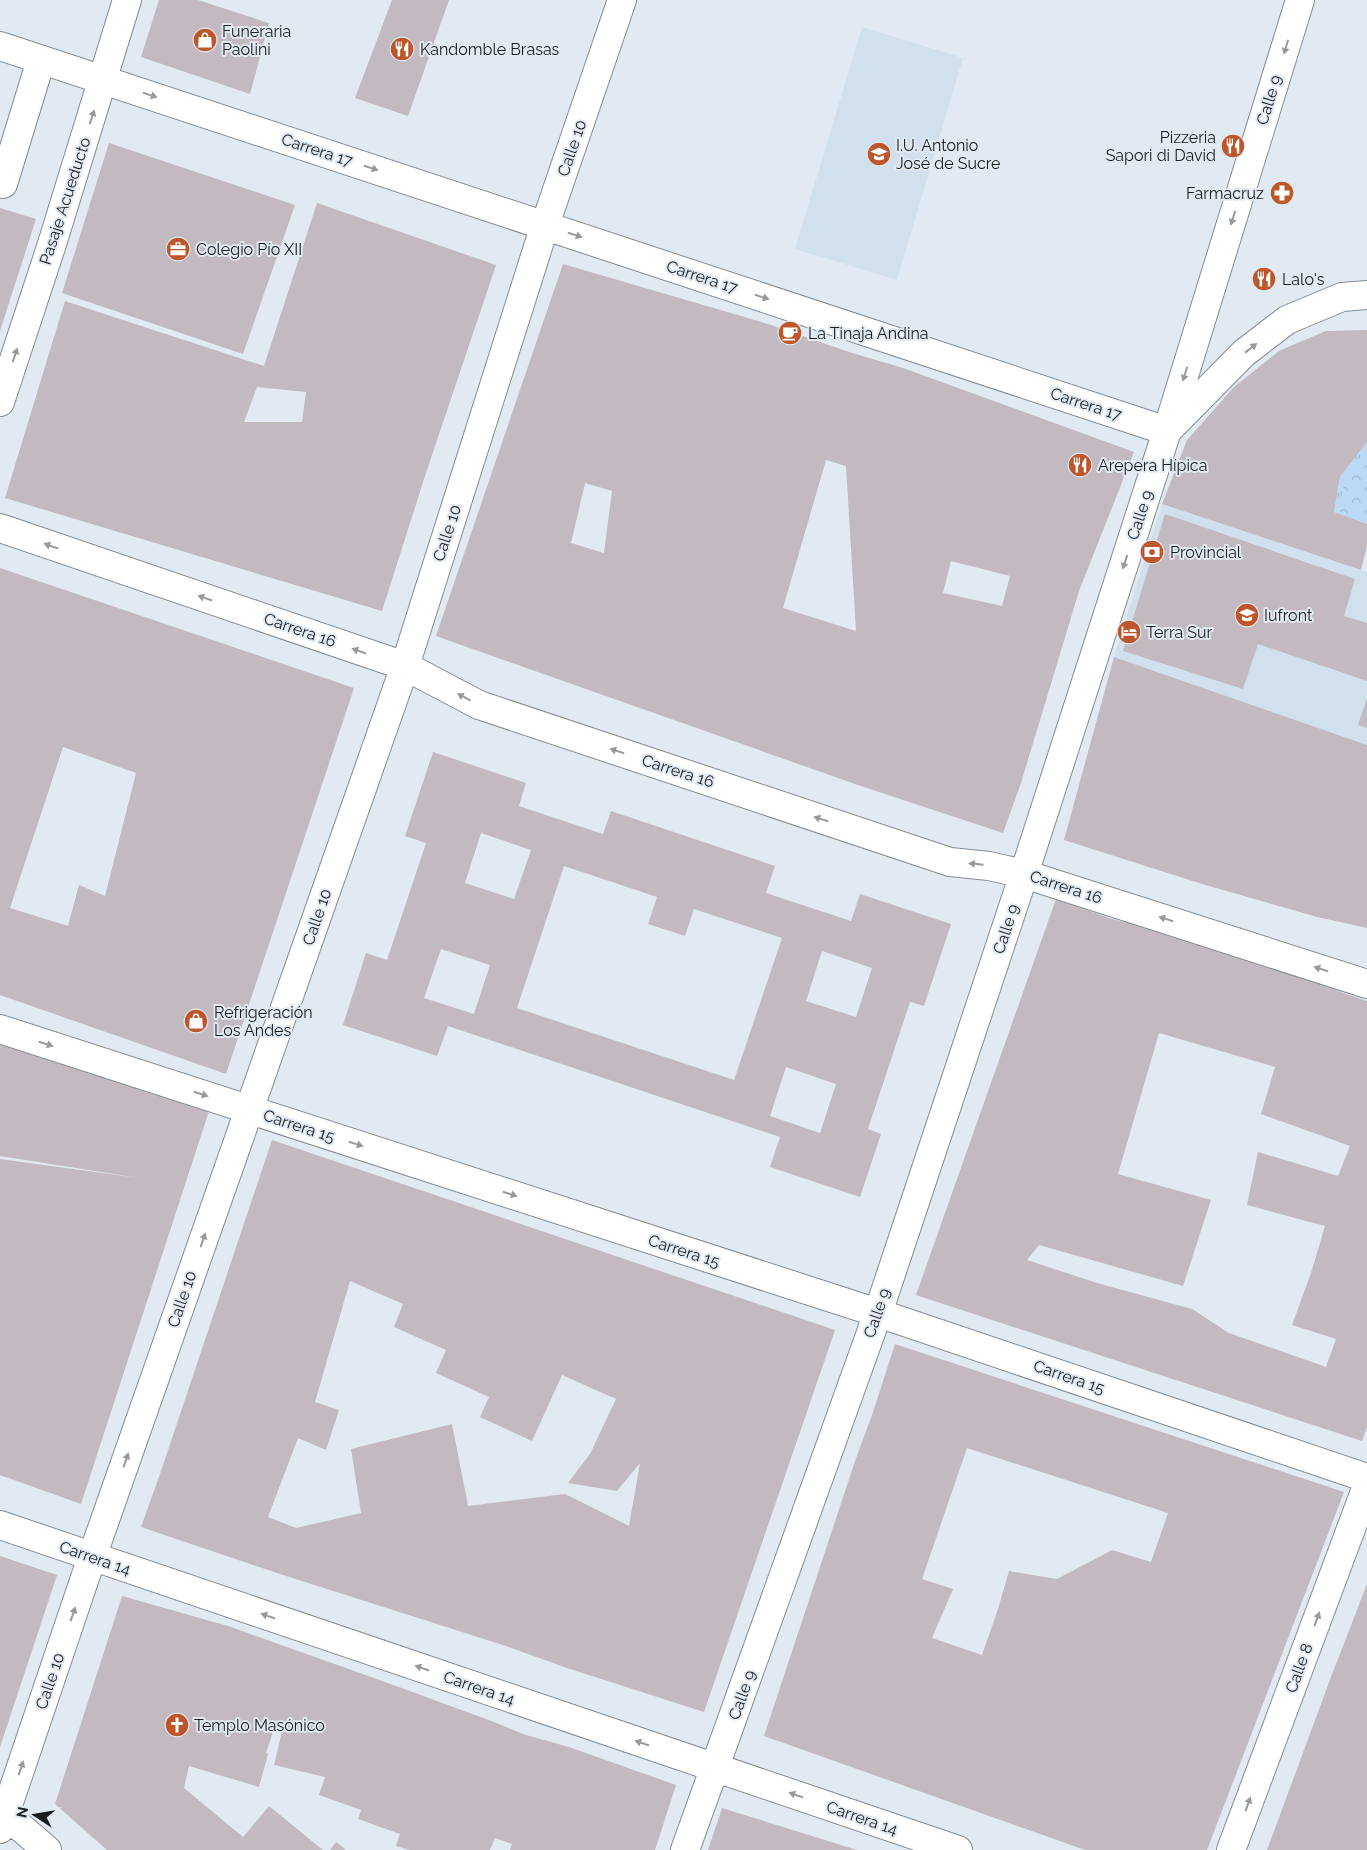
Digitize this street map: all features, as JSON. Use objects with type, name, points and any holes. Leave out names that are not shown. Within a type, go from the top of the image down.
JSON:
[{"type":"street","name":"Pasaje Acueducto","points":[[0,402],[128,0]]},
{"type":"street","name":"Calle 10","points":[[2,1818],[248,1109],[405,666],[545,225],[622,0]]},
{"type":"street","name":"Calle 9","points":[[685,1850],[878,1313],[1024,874],[1167,431],[1300,0]]},
{"type":"street","name":"Carrera 17","points":[[0,46],[1167,431]]},
{"type":"street","points":[[3,184],[41,60]]},
{"type":"street","points":[[1167,431],[1244,353],[1286,320],[1342,297],[1367,295]]},
{"type":"street","name":"Carrera 16","points":[[0,528],[405,666],[479,705],[950,862],[989,866],[1024,874],[1367,984]]},
{"type":"street","name":"Carrera 15","points":[[0,1029],[878,1313],[1367,1478]]},
{"type":"street","name":"Calle 8","points":[[1231,1850],[1367,1486]]},
{"type":"street","name":"Carrera 14","points":[[0,1524],[92,1557],[958,1850]]},
{"type":"street","points":[[2,1818],[47,1850]]},
{"type":"shaded area","name":"I.U. Antonio José de Sucre","points":[[862,27],[963,58],[897,280],[795,249]]},
{"type":"shaded area","name":"Iufront","points":[[1162,504],[1367,572],[1367,745],[1114,657]]},
{"type":"green space","points":[[1367,442],[1367,524],[1334,512],[1340,477]]},
{"type":"green space","points":[[1367,448],[1367,521],[1338,511],[1345,479]]},
{"type":"building","name":"Funeraria Paolini","points":[[159,0],[198,0],[269,23],[250,94],[141,57]]},
{"type":"building","name":"Kandomble Brasas","points":[[392,0],[449,0],[408,116],[355,98]]},
{"type":"building","name":"Colegio Pío XII","points":[[109,143],[295,205],[243,354],[62,293]]},
{"type":"building","points":[[317,203],[496,265],[382,611],[5,498],[65,301],[264,366]],"holes":[[[257,387],[306,392],[302,422],[244,422]]]},
{"type":"building","points":[[0,208],[36,219],[0,331]]},
{"type":"building","points":[[563,264],[768,324],[849,352],[903,368],[1134,452],[1079,591],[1021,783],[1003,833],[855,784],[436,636]],"holes":[[[826,460],[846,466],[856,631],[783,608]],[[585,483],[612,491],[604,553],[571,543]],[[951,561],[1010,576],[1002,606],[943,593]]]},
{"type":"building","points":[[1367,330],[1367,442],[1340,477],[1334,512],[1367,524],[1367,546],[1361,570],[1162,504],[1187,440],[1234,387],[1279,351],[1295,344],[1326,331]]},
{"type":"building","name":"Iufront","points":[[1165,514],[1355,579],[1344,616],[1367,623],[1367,681],[1258,644],[1243,689],[1123,651]]},
{"type":"building","points":[[0,568],[354,688],[226,1074],[0,995]],"holes":[[[63,747],[136,773],[105,896],[79,885],[68,926],[10,908]]]},
{"type":"building","points":[[1114,657],[1367,745],[1367,928],[1317,917],[1202,884],[1064,840]]},
{"type":"building","points":[[1367,698],[1367,728],[1358,725]]},
{"type":"building","points":[[433,752],[526,783],[519,806],[603,834],[611,811],[775,866],[766,893],[851,921],[860,894],[951,924],[924,1006],[910,1002],[868,1129],[881,1134],[860,1197],[770,1167],[780,1137],[448,1026],[437,1056],[343,1025],[366,953],[387,960],[426,843],[405,836]],"holes":[[[481,833],[531,850],[514,899],[465,883]],[[564,866],[657,897],[648,924],[685,936],[694,909],[782,938],[734,1080],[517,1008]],[[441,949],[490,965],[474,1014],[424,998]],[[822,951],[872,968],[856,1017],[806,1001]],[[786,1067],[836,1084],[820,1133],[770,1116]]]},
{"type":"building","points":[[1056,899],[1112,919],[1172,933],[1367,1001],[1367,1427],[1362,1441],[916,1295]],"holes":[[[1159,1033],[1275,1067],[1261,1114],[1350,1146],[1338,1176],[1258,1152],[1247,1205],[1325,1226],[1311,1273],[1292,1325],[1336,1339],[1326,1367],[1229,1333],[1192,1309],[1097,1283],[1027,1260],[1039,1245],[1183,1286],[1211,1200],[1118,1174]]]},
{"type":"building","points":[[0,1042],[209,1111],[81,1504],[0,1475],[0,1159],[139,1178],[0,1156]]},
{"type":"building","points":[[272,1140],[835,1330],[704,1712],[141,1527]],"holes":[[[350,1281],[403,1304],[394,1327],[446,1350],[436,1373],[489,1397],[480,1417],[532,1441],[562,1375],[616,1399],[590,1454],[568,1483],[617,1491],[640,1463],[629,1526],[565,1494],[468,1506],[452,1424],[351,1449],[361,1513],[296,1528],[268,1517],[298,1438],[326,1450],[339,1410],[315,1402]]]},
{"type":"building","points":[[895,1344],[1344,1492],[1207,1850],[1085,1850],[764,1736]],"holes":[[[967,1448],[1168,1513],[1151,1562],[1112,1550],[1057,1579],[1009,1571],[982,1655],[932,1638],[953,1589],[922,1579]]]},
{"type":"building","points":[[0,1556],[57,1575],[0,1747]]},
{"type":"building","points":[[1367,1584],[1367,1850],[1267,1850],[1331,1677]]},
{"type":"building","points":[[122,1596],[228,1626],[526,1735],[569,1747],[676,1785],[655,1850],[510,1850],[512,1844],[495,1838],[490,1850],[409,1850],[396,1846],[400,1834],[358,1819],[361,1810],[319,1795],[325,1777],[274,1765],[284,1723],[277,1720],[266,1753],[268,1754],[259,1787],[189,1766],[184,1788],[243,1837],[269,1806],[323,1850],[107,1850],[55,1804]]},
{"type":"building","points":[[722,1808],[857,1850],[708,1850]]},
{"type":"building","points":[[336,1842],[346,1850],[330,1850]]},
{"type":"place","name":"Funeraria Paolini","points":[[205,40]]},
{"type":"place","name":"Kandomble Brasas","points":[[402,49]]},
{"type":"place","name":"Pizzeria Sapori di David","points":[[1233,146]]},
{"type":"place","name":"I.U. Antonio José de Sucre","points":[[879,154]]},
{"type":"place","name":"Farmacruz","points":[[1282,193]]},
{"type":"place","name":"Colegio Pío XII","points":[[178,249]]},
{"type":"place","name":"Lalo's","points":[[1264,279]]},
{"type":"place","name":"La Tinaja Andina","points":[[790,333]]},
{"type":"place","name":"Arepera Hípica","points":[[1080,465]]},
{"type":"place","name":"Provincial","points":[[1152,552]]},
{"type":"place","name":"Iufront","points":[[1247,615]]},
{"type":"place","name":"Terra Sur","points":[[1129,632]]},
{"type":"place","name":"Refrigeración Los Andes","points":[[196,1021]]},
{"type":"place","name":"Templo Masónico","points":[[177,1725]]}]
